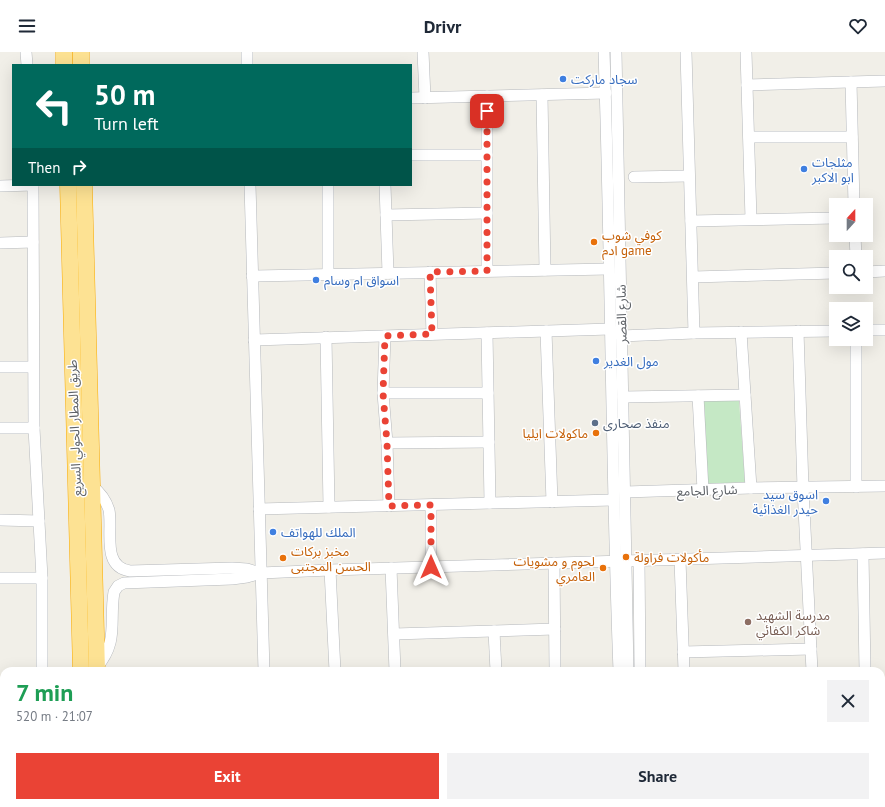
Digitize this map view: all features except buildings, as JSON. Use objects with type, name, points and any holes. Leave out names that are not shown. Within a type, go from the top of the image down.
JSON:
[{"type":"highway","points":[[64,52],[64,64]]},
{"type":"highway","points":[[81,52],[81,64]]},
{"type":"highway","name":"طريق المطار الحولي السريع","points":[[68,186],[81,667]]},
{"type":"highway","name":"طريق المطار الحولي السريع","points":[[84,186],[97,667]]},
{"type":"street","points":[[26,52],[27,64]]},
{"type":"street","points":[[247,52],[247,64]]},
{"type":"street","points":[[423,52],[426,98]]},
{"type":"street","points":[[604,52],[614,204]]},
{"type":"street","name":"شارع القصر","points":[[616,52],[614,236],[621,336],[623,397],[628,667]]},
{"type":"street","points":[[686,52],[694,333]]},
{"type":"street","points":[[746,52],[750,219]]},
{"type":"street","points":[[747,85],[885,81]]},
{"type":"street","points":[[851,82],[854,198]]},
{"type":"street","points":[[412,98],[606,93]]},
{"type":"street","points":[[542,95],[545,270]]},
{"type":"street","points":[[487,96],[487,271]]},
{"type":"street","points":[[749,137],[852,137]]},
{"type":"street","points":[[412,155],[487,155]]},
{"type":"street","points":[[634,177],[689,176]]},
{"type":"street","points":[[0,186],[12,186]]},
{"type":"street","points":[[33,186],[34,428],[42,578],[42,667]]},
{"type":"street","points":[[250,186],[264,667]]},
{"type":"street","points":[[328,186],[328,275]]},
{"type":"street","points":[[385,186],[388,273]]},
{"type":"street","points":[[386,215],[487,212]]},
{"type":"street","points":[[691,221],[829,218]]},
{"type":"street","points":[[614,236],[609,269],[614,561],[619,667]]},
{"type":"street","points":[[0,243],[33,242]]},
{"type":"street","points":[[252,276],[609,269]]},
{"type":"street","points":[[873,272],[885,271]]},
{"type":"street","points":[[430,272],[432,334]]},
{"type":"street","points":[[693,277],[829,273]]},
{"type":"street","points":[[254,340],[610,329]]},
{"type":"street","points":[[873,330],[885,330]]},
{"type":"street","points":[[546,331],[552,502]]},
{"type":"street","points":[[798,331],[806,555],[812,667]]},
{"type":"street","points":[[621,336],[694,333],[829,331]]},
{"type":"street","points":[[742,332],[751,488]]},
{"type":"street","points":[[487,333],[490,503]]},
{"type":"street","points":[[385,336],[383,393],[387,443],[389,506]]},
{"type":"street","points":[[326,338],[329,507]]},
{"type":"street","points":[[856,346],[856,487]]},
{"type":"street","points":[[0,367],[33,367]]},
{"type":"street","points":[[383,393],[488,393]]},
{"type":"street","points":[[623,397],[745,395]]},
{"type":"street","points":[[698,396],[703,490]]},
{"type":"street","points":[[0,428],[34,428]]},
{"type":"street","points":[[387,443],[489,442]]},
{"type":"street","points":[[92,485],[101,494],[107,505],[110,517],[111,557],[115,564],[122,569],[130,571],[232,568],[247,569],[261,573]]},
{"type":"street","name":"شارع الجامع","points":[[625,492],[885,486]]},
{"type":"street","points":[[259,509],[613,500]]},
{"type":"street","points":[[431,505],[431,567]]},
{"type":"street","points":[[0,520],[39,521]]},
{"type":"street","points":[[98,667],[106,656],[111,643],[113,596],[115,589],[120,584],[127,582],[232,579],[261,573],[330,570],[885,553]]},
{"type":"street","points":[[863,554],[865,667]]},
{"type":"street","points":[[639,560],[640,667]]},
{"type":"street","points":[[680,560],[684,667]]},
{"type":"street","points":[[554,563],[555,667]]},
{"type":"street","points":[[391,568],[395,667]]},
{"type":"street","points":[[330,570],[335,667]]},
{"type":"street","points":[[0,578],[42,578]]},
{"type":"street","points":[[394,634],[555,629]]},
{"type":"street","points":[[494,631],[496,667]]},
{"type":"street","points":[[684,652],[811,649]]},
{"type":"green space","points":[[704,401],[739,401],[745,482],[707,484]]},
{"type":"place","name":"سجاد ماركت","points":[[563,79]]},
{"type":"place","name":"مثلجات ابو الاكبر","points":[[804,169]]},
{"type":"place","name":"كوفي شوب ادم game","points":[[594,242]]},
{"type":"place","name":"اسواق ام وسام","points":[[316,280]]},
{"type":"place","name":"مول الغدير","points":[[596,361]]},
{"type":"place","name":"منفذ صحارى","points":[[595,423]]},
{"type":"place","name":"ماكولات ايليا","points":[[596,433]]},
{"type":"place","name":"اسوق سيد حيدر الغذائية","points":[[826,501]]},
{"type":"place","name":"الملك للهواتف","points":[[273,532]]},
{"type":"place","name":"مأكولات فراولة","points":[[626,557]]},
{"type":"place","name":"مخبز بركات الحسن المجتبى","points":[[283,558]]},
{"type":"place","name":"لحوم و مشويات العامري","points":[[603,568]]},
{"type":"place","name":"مدرسة الشهيد شاكر الكفائي","points":[[748,622]]},
{"type":"route","points":[[431,567],[431,505],[389,506],[387,443],[383,393],[385,336],[432,334],[430,272],[487,271],[487,111]]}]
